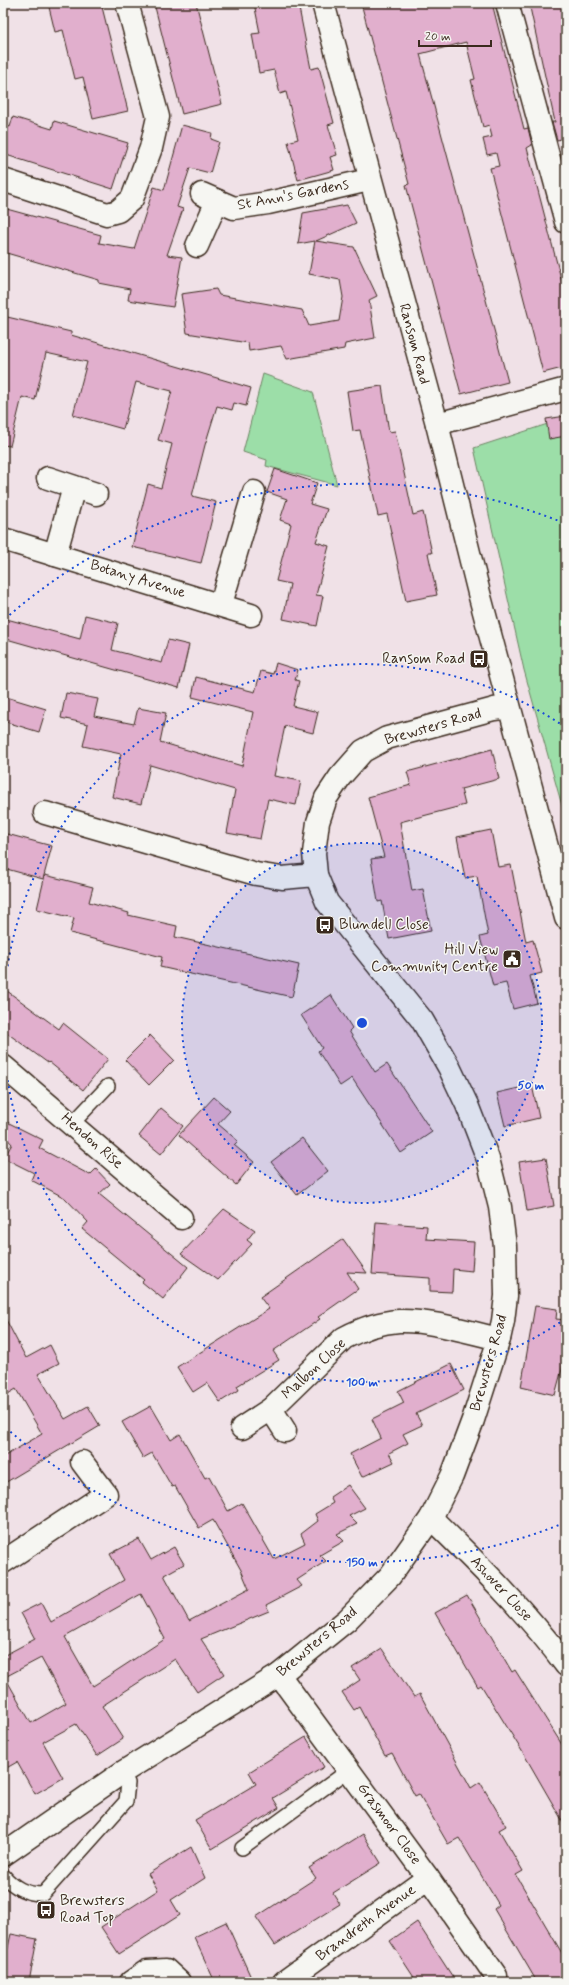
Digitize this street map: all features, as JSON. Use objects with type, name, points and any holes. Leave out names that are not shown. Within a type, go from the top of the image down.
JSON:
[{"type":"street","points":[[3,180],[107,214],[118,211],[132,199],[151,148],[158,117],[126,3]]},
{"type":"street","name":"Ransom Road","points":[[323,3],[437,424],[509,707],[566,918]]},
{"type":"street","points":[[507,3],[566,222]]},
{"type":"street","name":"St Ann's Gardens","points":[[197,246],[210,197],[234,208],[268,203],[370,180]]},
{"type":"street","points":[[437,424],[566,389]]},
{"type":"street","points":[[48,478],[96,494]]},
{"type":"street","points":[[55,555],[74,486]]},
{"type":"street","points":[[221,604],[254,492]]},
{"type":"street","name":"Botany Avenue","points":[[3,539],[221,604],[251,615]]},
{"type":"street","name":"Brewsters Road","points":[[3,1855],[123,1772],[279,1674],[352,1615],[390,1576],[431,1518],[452,1476],[473,1420],[499,1339],[506,1296],[505,1246],[500,1207],[488,1159],[467,1105],[449,1067],[422,1020],[327,902],[316,875],[314,854],[318,822],[326,798],[340,777],[363,751],[387,738],[494,709],[509,707]]},
{"type":"street","points":[[45,813],[256,874],[282,878],[316,875]]},
{"type":"street","name":"Hendon Rise","points":[[3,1066],[181,1218]]},
{"type":"street","name":"Malbon Close","points":[[242,1428],[271,1409],[344,1338],[358,1331],[399,1321],[417,1322],[499,1339]]},
{"type":"street","name":"Malbon Close","points":[[271,1409],[285,1431]]},
{"type":"street","points":[[3,1562],[106,1494],[82,1462]]},
{"type":"street","name":"Ashover Close","points":[[431,1518],[492,1577],[527,1615],[566,1665]]},
{"type":"street","name":"Grasmoor Close","points":[[279,1674],[428,1878],[496,1976]]},
{"type":"street","name":"Brandreth Avenue","points":[[284,1982],[428,1878]]},
{"type":"street","points":[[131,1982],[147,1972],[166,1970],[179,1982]]},
{"type":"lane","points":[[72,1124],[108,1086]]},
{"type":"lane","points":[[242,1848],[349,1770]]},
{"type":"lane","points":[[3,1875],[12,1885],[32,1894],[44,1894],[126,1801],[128,1783],[123,1772]]},
{"type":"green space","points":[[263,374],[313,392],[337,485],[266,466],[267,460],[243,452]]},
{"type":"green space","points":[[566,418],[566,820],[524,670],[474,448]]},
{"type":"building","points":[[48,3],[101,3],[128,111],[93,119],[83,77],[75,79],[63,30],[55,32]]},
{"type":"building","points":[[154,3],[196,3],[222,104],[182,114]]},
{"type":"building","points":[[254,3],[298,3],[311,69],[319,67],[334,123],[328,125],[337,155],[330,157],[334,170],[298,180],[288,142],[298,139],[286,92],[280,94],[274,70],[259,73],[252,34],[260,33]]},
{"type":"building","points":[[361,3],[492,3],[524,129],[528,128],[532,145],[527,148],[566,298],[566,367],[543,373],[490,168],[499,166],[496,153],[487,155],[483,139],[492,137],[489,125],[483,127],[471,80],[475,79],[466,42],[420,54],[508,382],[461,394],[406,185],[409,184]]},
{"type":"building","points":[[529,3],[566,3],[566,138],[557,140],[552,122],[555,122]]},
{"type":"building","points":[[13,117],[52,129],[54,121],[128,143],[113,189],[3,154],[3,124],[10,127]]},
{"type":"building","points":[[182,125],[212,133],[211,139],[219,142],[210,173],[190,168],[177,207],[183,209],[167,255],[182,257],[173,307],[128,300],[130,289],[99,283],[99,280],[3,252],[3,208],[101,235],[99,243],[134,249],[154,187],[164,190]]},
{"type":"building","points":[[347,205],[356,223],[316,241],[354,247],[377,296],[369,300],[375,338],[345,344],[344,349],[287,359],[281,346],[249,351],[248,343],[187,333],[181,294],[216,289],[219,295],[302,310],[309,326],[339,321],[343,297],[340,280],[309,274],[315,241],[298,244],[303,213]]},
{"type":"building","points":[[3,316],[71,332],[71,335],[251,388],[246,406],[234,403],[232,410],[217,406],[205,445],[192,496],[216,502],[201,563],[132,547],[148,484],[161,488],[172,444],[158,440],[172,391],[136,382],[123,429],[73,415],[87,362],[46,353],[35,400],[22,397],[10,446],[3,445]]},
{"type":"building","points":[[382,386],[389,432],[395,431],[413,515],[423,512],[432,553],[428,553],[437,595],[406,601],[387,514],[378,516],[360,430],[353,431],[347,391]]},
{"type":"building","points":[[566,416],[566,436],[549,439],[546,419]]},
{"type":"building","points":[[275,469],[317,483],[310,504],[327,509],[316,542],[329,546],[316,595],[323,596],[317,626],[283,619],[290,584],[276,581],[291,524],[280,520],[287,499],[267,492]]},
{"type":"building","points":[[85,615],[118,623],[112,650],[162,663],[168,640],[189,645],[179,688],[3,638],[3,618],[80,639]]},
{"type":"building","points":[[276,663],[298,670],[295,680],[299,681],[293,706],[318,712],[313,733],[285,726],[274,776],[301,781],[296,805],[268,799],[260,839],[227,833],[235,790],[150,765],[141,804],[112,797],[121,754],[83,746],[88,724],[61,718],[66,693],[98,699],[94,716],[134,724],[138,708],[166,713],[160,742],[242,766],[253,712],[192,697],[196,677],[255,692],[261,671],[273,674]]},
{"type":"building","points":[[3,696],[46,709],[39,732],[3,721]]},
{"type":"building","points":[[492,749],[499,779],[461,789],[465,805],[400,822],[412,891],[423,889],[431,931],[389,939],[382,901],[378,902],[371,859],[384,857],[368,797],[411,785],[407,772]]},
{"type":"building","points":[[491,830],[498,867],[511,865],[526,942],[533,940],[542,973],[530,976],[537,1003],[513,1009],[506,983],[493,986],[480,937],[488,935],[477,876],[465,878],[457,837]]},
{"type":"building","points":[[3,833],[52,846],[43,879],[3,868]]},
{"type":"building","points":[[45,875],[93,887],[89,902],[129,913],[128,915],[177,926],[175,937],[299,965],[292,997],[160,967],[162,957],[70,933],[74,918],[37,909]]},
{"type":"building","points":[[3,988],[59,1029],[63,1023],[108,1059],[83,1090],[49,1062],[48,1063],[3,1030]]},
{"type":"building","points":[[331,995],[352,1028],[349,1031],[375,1072],[387,1064],[432,1132],[401,1153],[352,1078],[340,1086],[318,1051],[322,1048],[301,1015]]},
{"type":"building","points":[[150,1035],[174,1060],[149,1085],[125,1060]]},
{"type":"building","points":[[532,1085],[539,1118],[505,1126],[497,1093]]},
{"type":"building","points":[[214,1097],[230,1111],[218,1124],[238,1141],[234,1145],[254,1162],[236,1185],[179,1135]]},
{"type":"building","points":[[161,1108],[183,1126],[161,1154],[139,1136]]},
{"type":"building","points":[[3,1120],[43,1140],[39,1148],[90,1175],[96,1169],[110,1184],[99,1194],[188,1267],[163,1299],[142,1282],[144,1280],[82,1229],[88,1222],[65,1198],[31,1180],[34,1173],[4,1158],[12,1144],[3,1134]]},
{"type":"building","points":[[302,1138],[328,1171],[297,1195],[271,1162]]},
{"type":"building","points":[[546,1158],[554,1206],[527,1211],[519,1162]]},
{"type":"building","points":[[224,1209],[255,1230],[247,1240],[252,1244],[218,1280],[181,1254]]},
{"type":"building","points":[[376,1222],[427,1226],[426,1239],[474,1242],[472,1271],[453,1269],[452,1292],[430,1291],[430,1278],[372,1274]]},
{"type":"building","points":[[343,1239],[367,1273],[347,1272],[358,1289],[318,1317],[320,1319],[273,1351],[279,1360],[237,1386],[239,1390],[220,1402],[207,1383],[193,1392],[177,1367],[269,1309],[260,1297]]},
{"type":"building","points":[[535,1306],[557,1309],[556,1319],[566,1320],[566,1341],[562,1369],[555,1395],[521,1387]]},
{"type":"building","points":[[3,1314],[26,1358],[50,1345],[59,1363],[38,1374],[65,1419],[88,1406],[100,1426],[3,1484],[3,1457],[42,1434],[16,1389],[3,1397]]},
{"type":"building","points":[[451,1364],[464,1390],[416,1414],[422,1425],[403,1434],[408,1443],[389,1453],[394,1462],[362,1477],[350,1454],[381,1438],[372,1419],[404,1403],[398,1391]]},
{"type":"building","points":[[151,1406],[171,1440],[180,1434],[205,1478],[209,1476],[228,1511],[242,1503],[274,1559],[305,1543],[301,1534],[318,1521],[315,1514],[333,1503],[330,1497],[348,1485],[365,1508],[349,1516],[357,1524],[337,1534],[344,1541],[320,1555],[326,1561],[297,1580],[302,1586],[266,1605],[269,1611],[201,1639],[224,1674],[197,1692],[175,1659],[102,1706],[123,1739],[97,1756],[76,1724],[43,1742],[63,1778],[35,1794],[17,1762],[3,1770],[3,1656],[35,1639],[21,1613],[41,1603],[51,1622],[124,1580],[110,1554],[139,1539],[151,1560],[174,1547],[184,1564],[164,1575],[189,1621],[249,1589],[241,1570],[213,1520],[199,1528],[175,1486],[172,1487],[152,1453],[143,1458],[122,1422]],"holes":[[[141,1594],[165,1639],[93,1686],[65,1637]],[[41,1658],[66,1703],[31,1723],[5,1677]]]},
{"type":"building","points":[[467,1595],[512,1672],[515,1670],[566,1751],[566,1827],[525,1756],[481,1685],[478,1687],[435,1613]]},
{"type":"building","points":[[382,1649],[414,1697],[420,1694],[471,1788],[480,1782],[506,1826],[499,1830],[523,1871],[516,1875],[566,1960],[566,1976],[556,1982],[537,1982],[494,1909],[499,1905],[459,1838],[448,1844],[419,1794],[415,1796],[392,1753],[385,1756],[359,1707],[354,1710],[342,1692],[360,1680],[352,1668]]},
{"type":"building","points":[[306,1737],[324,1767],[273,1798],[279,1808],[212,1849],[195,1820],[256,1784],[249,1772]]},
{"type":"building","points":[[363,1834],[381,1863],[333,1893],[340,1904],[275,1945],[256,1917],[316,1878],[309,1868]]},
{"type":"building","points":[[191,1847],[205,1878],[171,1900],[180,1915],[119,1954],[101,1927],[158,1890],[148,1874]]},
{"type":"building","points":[[226,1922],[253,1982],[215,1982],[194,1937]]},
{"type":"building","points":[[417,1922],[456,1982],[417,1982],[390,1941]]},
{"type":"building","points":[[11,1934],[37,1939],[29,1982],[3,1982],[3,1970]]},
{"type":"place","name":"Ransom Road","points":[[479,659]]},
{"type":"place","name":"Blundell Close","points":[[325,925]]},
{"type":"place","name":"Hill View Community Centre","points":[[512,959]]},
{"type":"place","name":"Brewsters Road Top","points":[[46,1910]]}]
